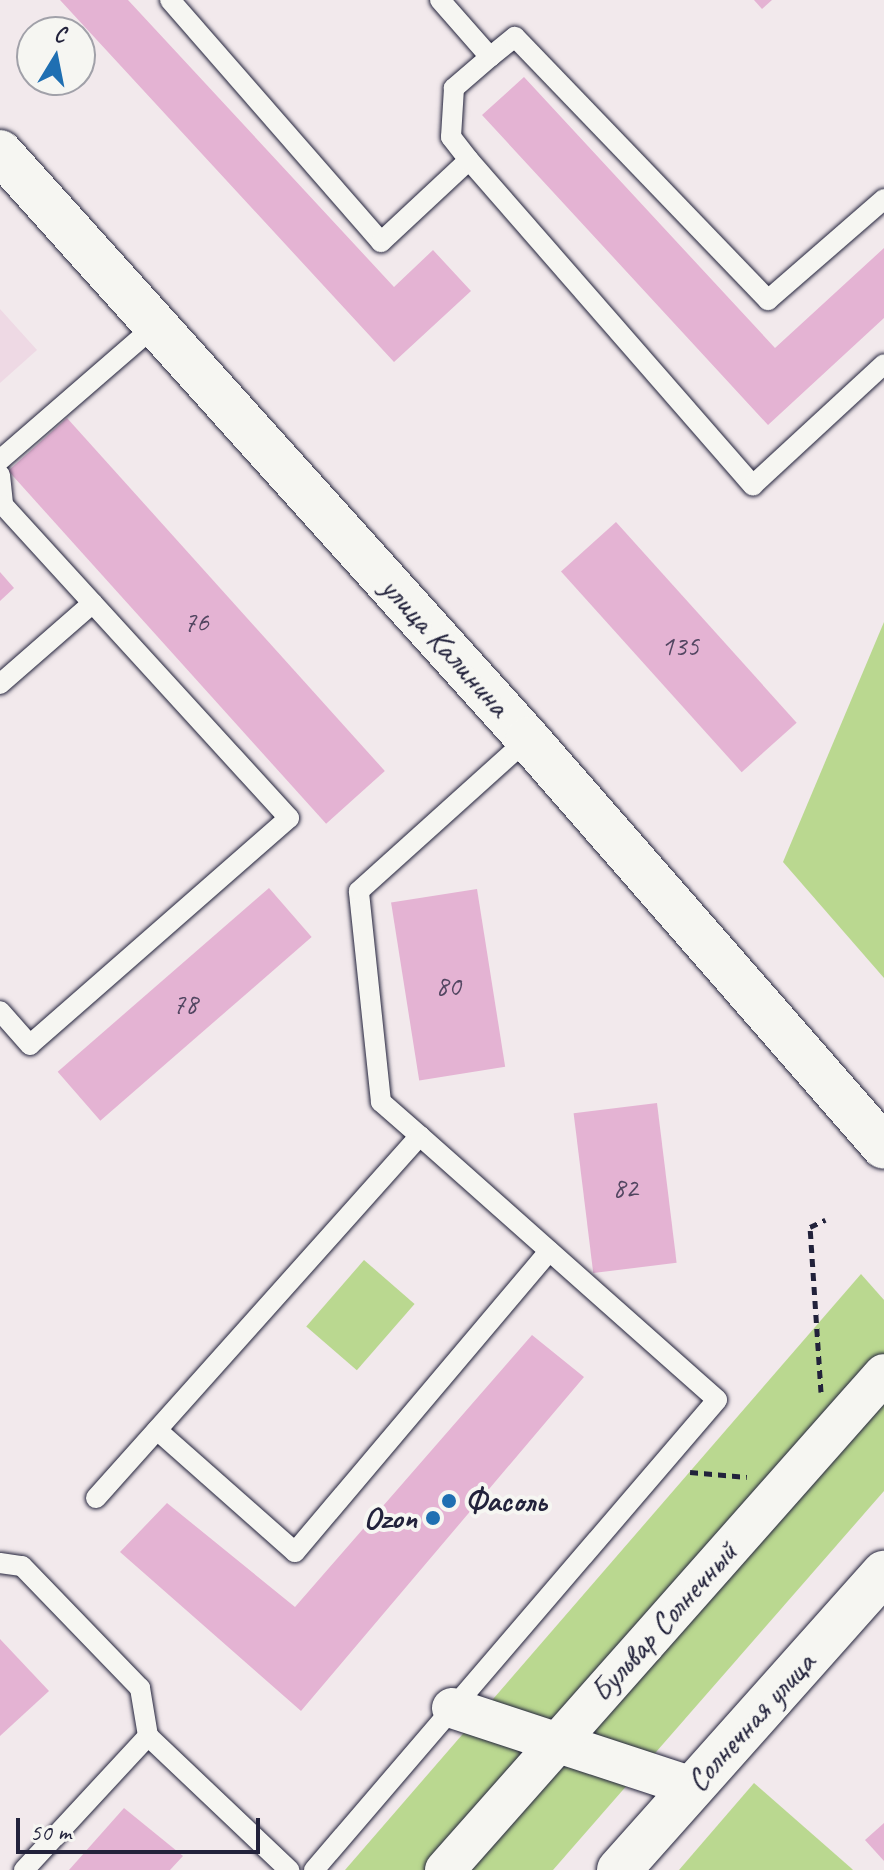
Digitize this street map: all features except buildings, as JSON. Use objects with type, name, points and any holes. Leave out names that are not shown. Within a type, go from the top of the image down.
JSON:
[{"type":"main road","name":"улица Калинина","points":[[0,152],[528,739],[884,1147]]},
{"type":"main road","name":"Солнечная улица","points":[[619,1870],[884,1573]]},
{"type":"street","name":"Бульвар Солнечный","points":[[445,1870],[884,1374]]},
{"type":"street","points":[[452,1708],[692,1787]]},
{"type":"lane","points":[[170,0],[381,242],[469,160]]},
{"type":"lane","points":[[440,0],[490,57]]},
{"type":"lane","points":[[884,199],[768,300],[515,37],[454,88],[451,137],[753,485],[884,364]]},
{"type":"lane","points":[[0,460],[156,325]]},
{"type":"lane","points":[[0,475],[3,505],[289,818],[30,1045],[0,1011]]},
{"type":"lane","points":[[0,684],[93,603]]},
{"type":"lane","points":[[314,1870],[717,1400],[381,1102],[359,891],[528,739]]},
{"type":"lane","points":[[96,1498],[420,1136]]},
{"type":"lane","points":[[157,1430],[295,1552],[549,1251]]},
{"type":"lane","points":[[0,1563],[22,1566],[140,1688],[148,1736],[289,1870]]},
{"type":"lane","points":[[24,1870],[148,1736]]},
{"type":"path","points":[[825,1220],[810,1227],[825,1441]]},
{"type":"shaded area","points":[[0,309],[37,350],[0,383]]},
{"type":"green space","points":[[884,622],[884,978],[783,862]]},
{"type":"green space","points":[[364,1260],[415,1304],[357,1370],[306,1326]]},
{"type":"green space","points":[[861,1274],[884,1300],[884,1491],[553,1870],[345,1870]]},
{"type":"green space","points":[[754,1783],[851,1868],[853,1870],[679,1870]]},
{"type":"place","name":"Фасоль","points":[[449,1501]]},
{"type":"place","name":"Ozon","points":[[433,1518]]}]
